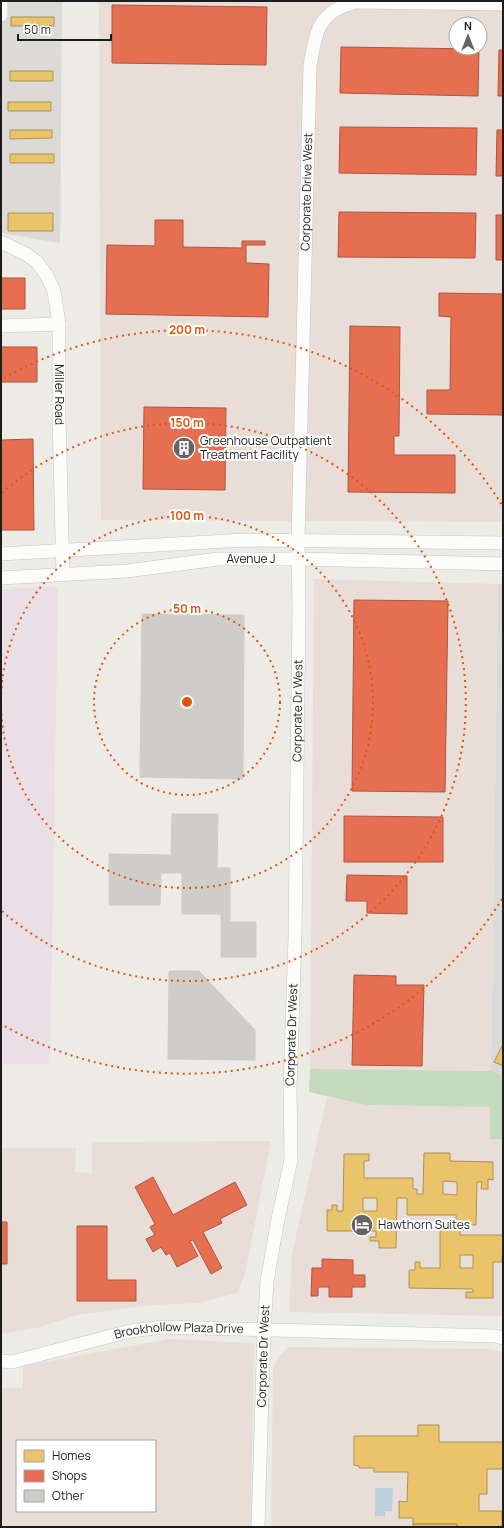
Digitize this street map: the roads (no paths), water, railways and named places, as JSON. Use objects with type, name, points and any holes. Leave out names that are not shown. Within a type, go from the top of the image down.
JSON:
[{"type":"street","points":[[1,1],[1,15]]},
{"type":"street","name":"Corporate Drive West","points":[[298,540],[310,65],[316,34],[327,15],[340,6],[355,2],[497,4]]},
{"type":"street","name":"Miller Road","points":[[1,242],[26,254],[37,262],[47,276],[54,291],[58,324],[58,419],[63,574]]},
{"type":"street","points":[[1,326],[58,324]]},
{"type":"street","name":"Avenue J","points":[[1,554],[244,540],[503,543]]},
{"type":"street","name":"Corporate Dr West","points":[[258,1527],[264,1330],[267,1282],[278,1219],[291,1160],[290,1087],[295,937],[298,540]]},
{"type":"street","name":"Avenue J","points":[[1,578],[127,571],[218,559],[299,559],[503,564]]},
{"type":"street","name":"Brookhollow Plaza Drive","points":[[1,1361],[12,1362],[130,1331],[163,1327],[495,1336],[503,1338]]},
{"type":"water","points":[[375,1488],[393,1488],[392,1511],[385,1511],[385,1516],[375,1516]]},
{"type":"place","name":"Greenhouse Outpatient Treatment Facility","points":[[184,448]]},
{"type":"place","name":"Hawthorn Suites","points":[[362,1225]]}]
